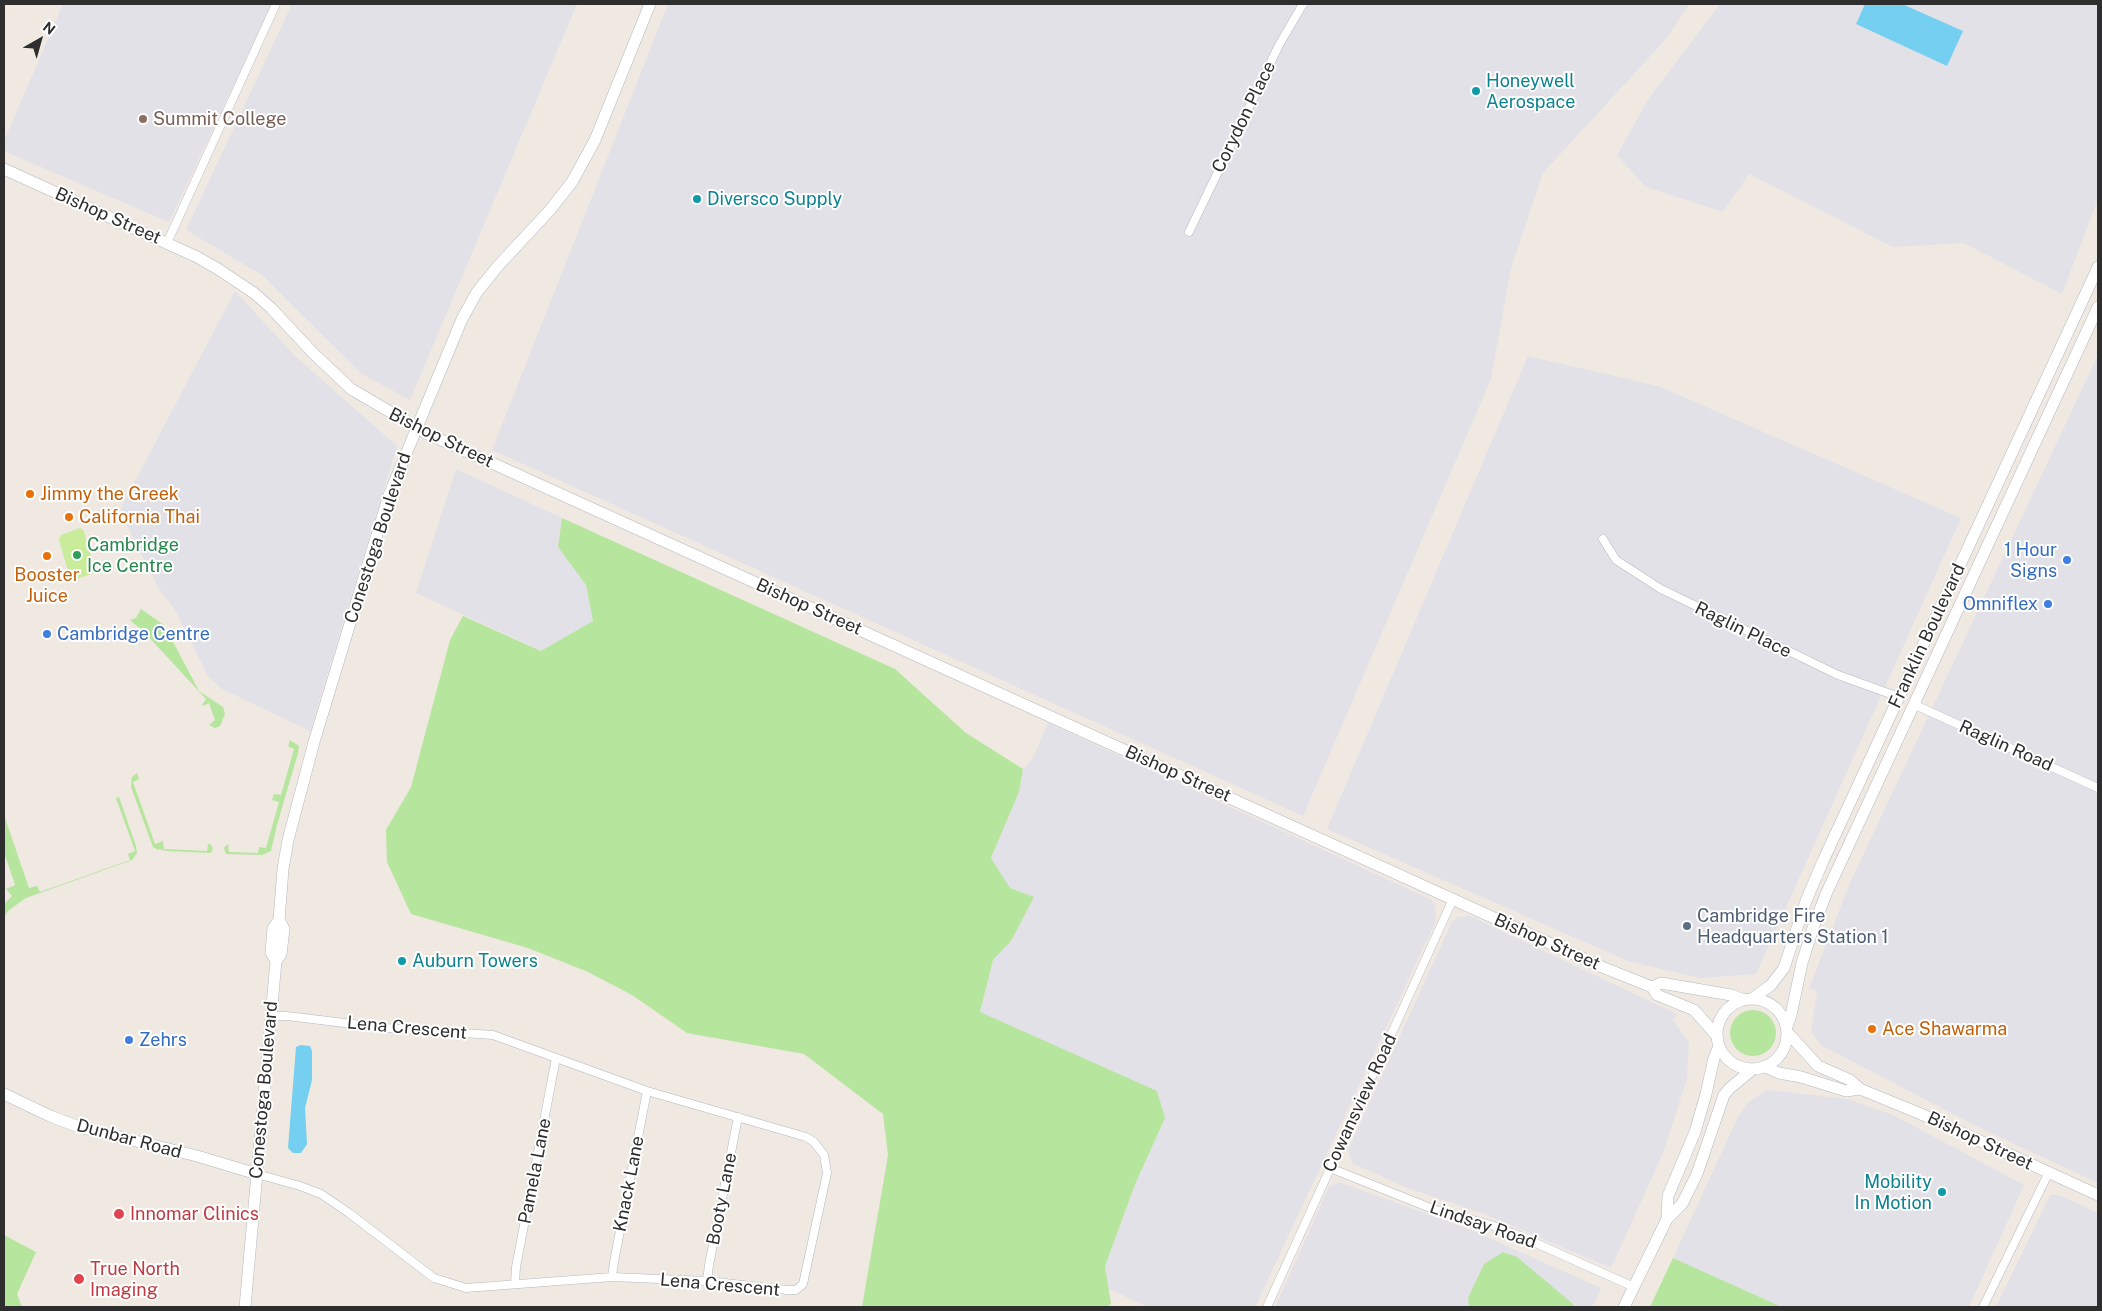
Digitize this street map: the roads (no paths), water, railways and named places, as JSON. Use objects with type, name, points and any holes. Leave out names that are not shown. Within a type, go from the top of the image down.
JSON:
[{"type":"main road","name":"Conestoga Boulevard","points":[[245,1307],[276,961],[271,952],[273,928],[279,920],[283,869],[288,840],[314,742],[389,495],[454,336],[477,292],[498,266],[550,210],[572,182],[595,140],[650,4]]},
{"type":"main road","name":"Bishop Street","points":[[4,169],[218,268],[254,293],[351,389],[416,428],[1602,967],[1652,987],[1657,995],[1694,1010],[1718,1041]]},
{"type":"main road","name":"Franklin Boulevard","points":[[1748,999],[1771,985],[1784,968],[1806,901],[2098,267]]},
{"type":"main road","name":"Franklin Boulevard","points":[[1787,1030],[1802,963],[1826,894],[2098,307]]},
{"type":"main road","name":"Bishop Street","points":[[1652,987],[1661,983],[1748,999]]},
{"type":"main road","points":[[1624,1307],[1666,1219],[1668,1196],[1695,1132],[1718,1041],[1718,1024],[1724,1013],[1732,1005],[1748,999],[1763,1001],[1774,1006],[1782,1015],[1787,1030],[1785,1047],[1777,1059],[1759,1068],[1730,1088],[1724,1095],[1696,1174],[1682,1204],[1666,1219]]},
{"type":"main road","name":"Bishop Street","points":[[1787,1030],[1818,1066],[1850,1080],[1860,1089],[1921,1114],[2098,1196]]},
{"type":"main road","points":[[1718,1041],[1725,1056],[1733,1063],[1742,1068],[1759,1068]]},
{"type":"main road","name":"Bishop Street","points":[[1759,1068],[1801,1077],[1846,1091],[1860,1089]]},
{"type":"main road","name":"Dunbar Road","points":[[4,1094],[50,1116],[79,1127],[197,1156],[257,1174]]},
{"type":"street","points":[[167,243],[276,4]]},
{"type":"street","name":"Corydon Place","points":[[1189,232],[1279,45],[1303,4]]},
{"type":"street","name":"Raglin Place","points":[[1603,539],[1616,560],[1661,589],[1838,675],[1899,697]]},
{"type":"street","name":"Raglin Road","points":[[1913,704],[2098,788]]},
{"type":"street","name":"Cowansview Road","points":[[1267,1307],[1453,899]]},
{"type":"street","name":"Lena Crescent","points":[[257,1174],[321,1194],[434,1278],[466,1288],[612,1278],[707,1281],[787,1290],[801,1287],[803,1284],[826,1173],[824,1155],[814,1142],[806,1136],[648,1091],[493,1035],[386,1028],[288,1016],[271,1016]]},
{"type":"street","name":"Pamela Lane","points":[[515,1284],[516,1267],[556,1058]]},
{"type":"street","name":"Knack Lane","points":[[612,1278],[648,1091]]},
{"type":"street","name":"Booty Lane","points":[[707,1281],[738,1117]]},
{"type":"street","name":"Lindsay Road","points":[[1330,1168],[1433,1209],[1490,1225],[1520,1236],[1634,1287]]},
{"type":"street","points":[[1983,1307],[2049,1172]]},
{"type":"water","points":[[1865,4],[1902,4],[1963,31],[1947,66],[1856,24]]},
{"type":"water","points":[[301,1045],[310,1046],[312,1051],[312,1080],[305,1108],[307,1144],[301,1153],[293,1153],[288,1148],[296,1047]]},
{"type":"place","name":"Honeywell Aerospace","points":[[1476,91]]},
{"type":"place","name":"Summit College","points":[[143,119]]},
{"type":"place","name":"Diversco Supply","points":[[697,199]]},
{"type":"place","name":"Jimmy the Greek","points":[[30,494]]},
{"type":"place","name":"California Thai","points":[[69,517]]},
{"type":"place","name":"Cambridge Ice Centre","points":[[77,555]]},
{"type":"place","name":"Booster Juice","points":[[47,556]]},
{"type":"place","name":"1 Hour Signs","points":[[2067,560]]},
{"type":"place","name":"Omniflex","points":[[2048,604]]},
{"type":"place","name":"Cambridge Centre","points":[[47,634]]},
{"type":"place","name":"Cambridge Fire Headquarters Station 1","points":[[1687,926]]},
{"type":"place","name":"Auburn Towers","points":[[402,961]]},
{"type":"place","name":"Ace Shawarma","points":[[1872,1029]]},
{"type":"place","name":"Zehrs","points":[[129,1040]]},
{"type":"place","name":"Mobility In Motion","points":[[1942,1192]]},
{"type":"place","name":"Innomar Clinics","points":[[119,1214]]},
{"type":"place","name":"True North Imaging","points":[[79,1279]]}]
